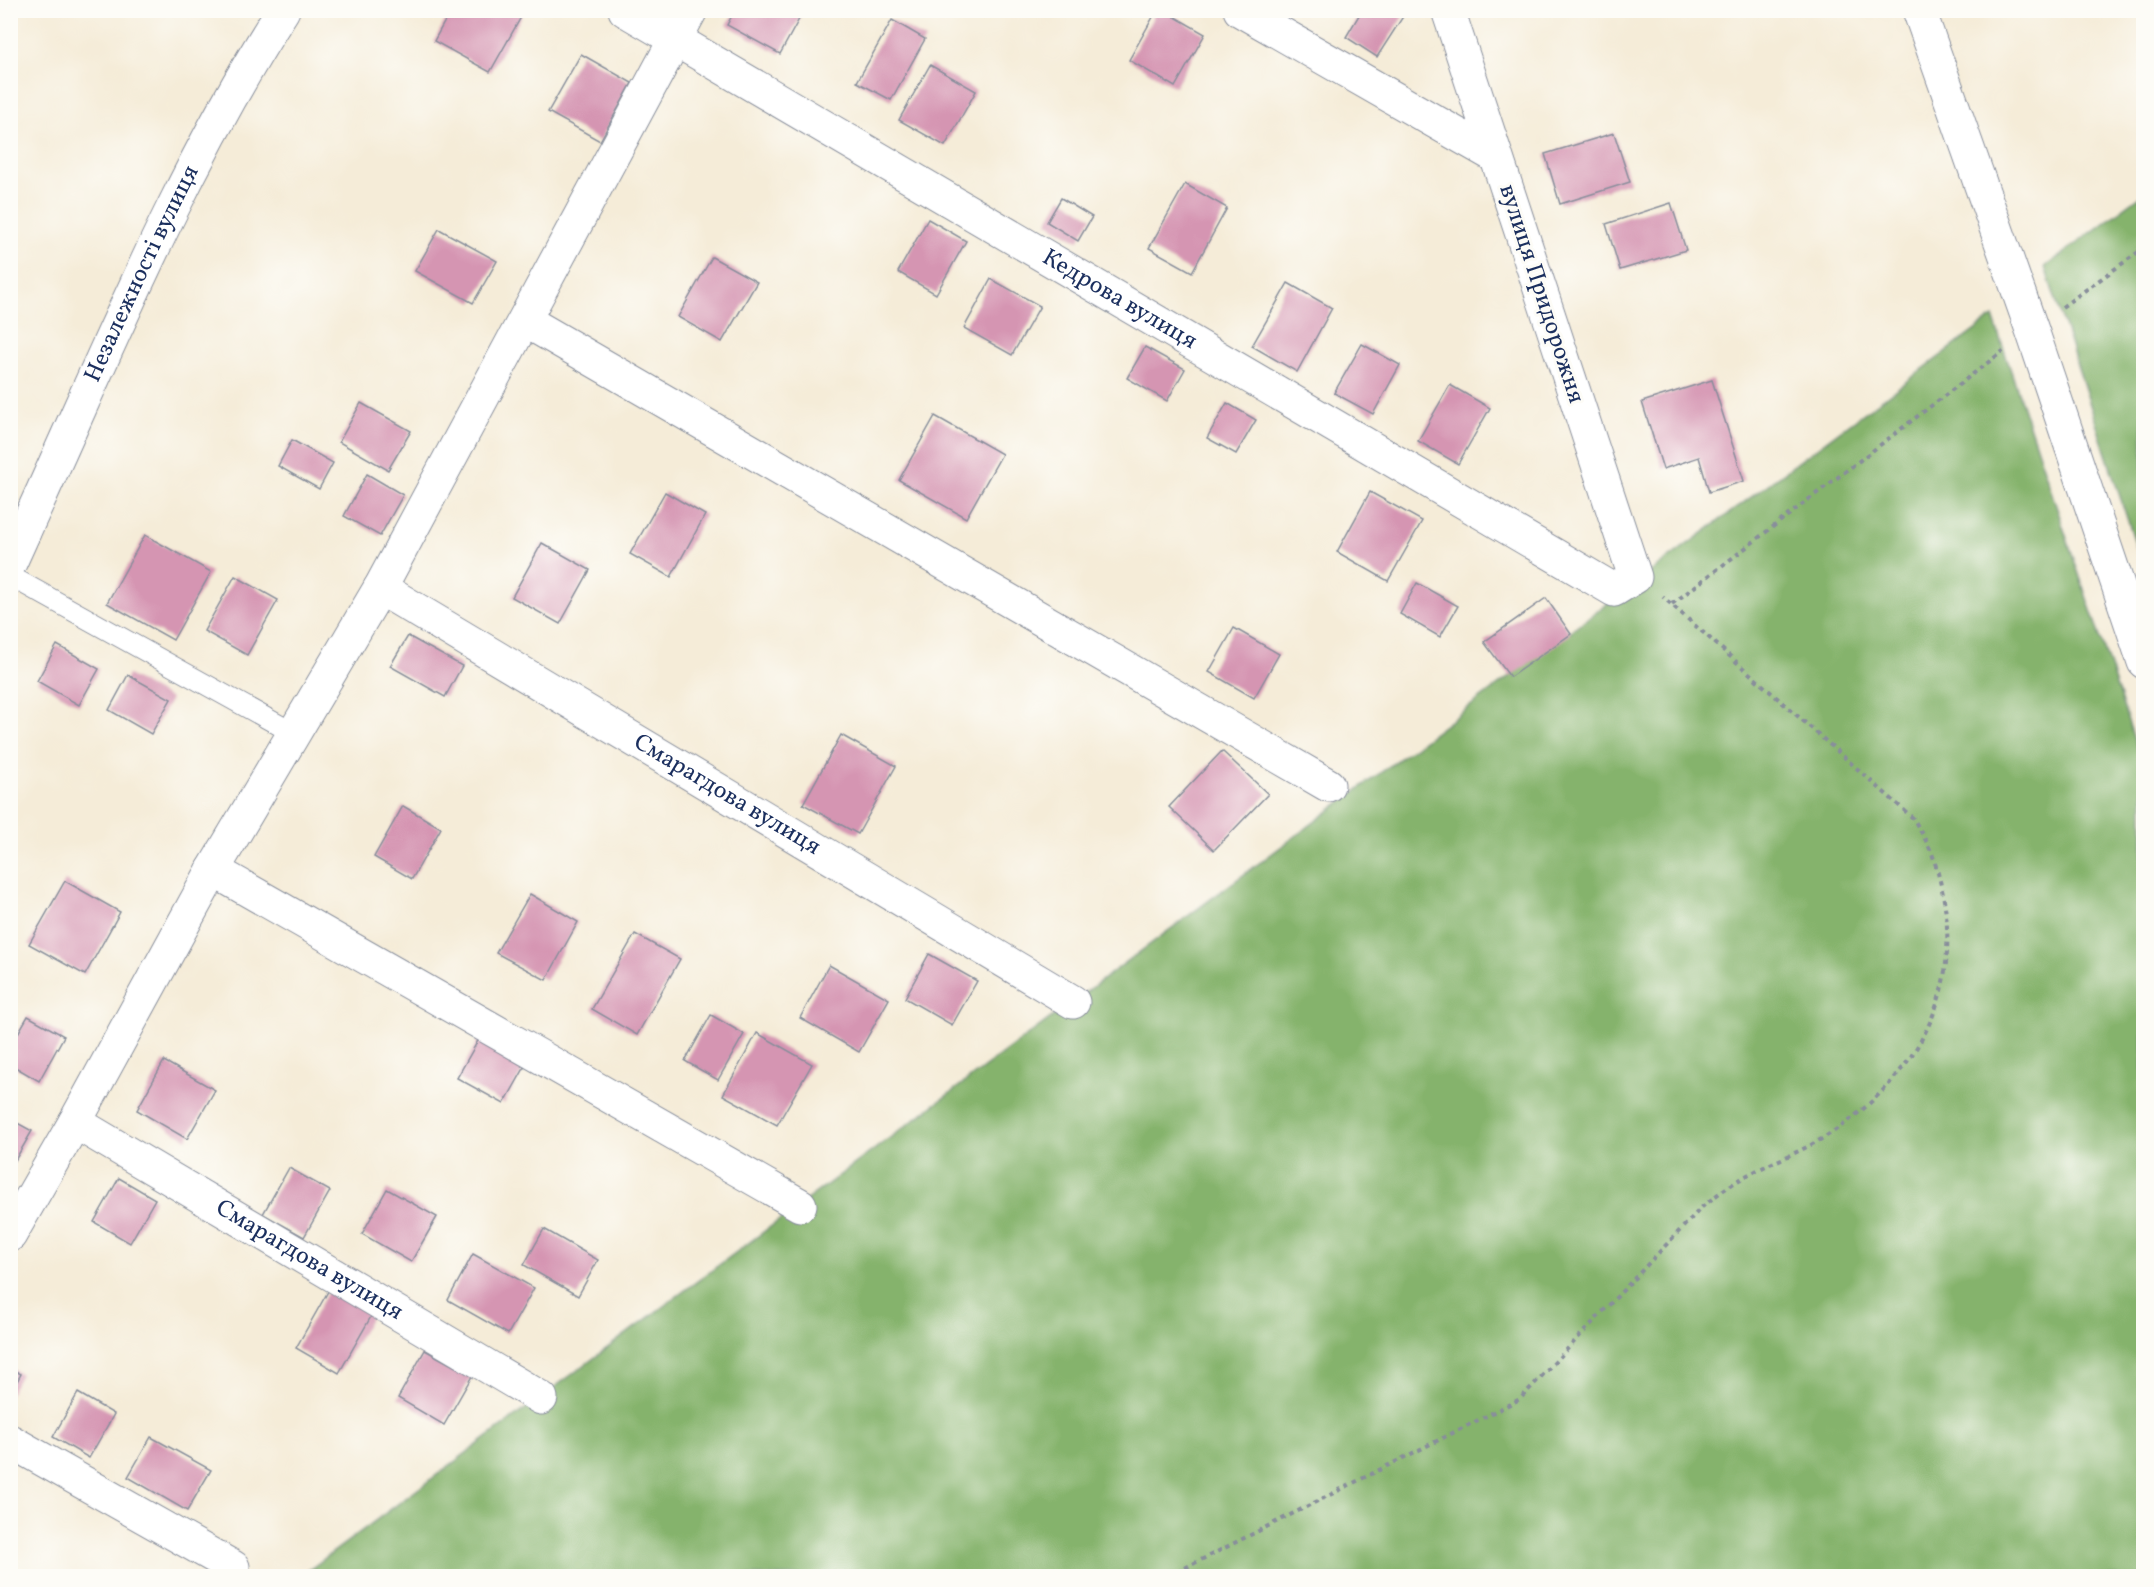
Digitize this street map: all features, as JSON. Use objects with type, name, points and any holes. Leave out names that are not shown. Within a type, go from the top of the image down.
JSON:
[{"type":"street","name":"Незалежності вулиця","points":[[10,563],[17,534],[180,190],[250,63],[283,10]]},
{"type":"street","name":"Кедрова вулиця","points":[[625,10],[1624,583]]},
{"type":"street","points":[[10,1235],[75,1122],[213,870],[380,588],[526,321],[691,10]]},
{"type":"street","points":[[1240,10],[1495,156]]},
{"type":"street","name":"вулиця Придорожня","points":[[1448,10],[1495,156],[1624,583]]},
{"type":"street","points":[[1919,10],[2032,330],[2144,662]]},
{"type":"street","points":[[526,321],[1328,785]]},
{"type":"street","name":"Смарагдова вулиця","points":[[380,588],[1073,1002]]},
{"type":"street","points":[[213,870],[800,1205]]},
{"type":"street","name":"Смарагдова вулиця","points":[[75,1122],[541,1398]]},
{"type":"street","points":[[10,1441],[233,1567]]},
{"type":"lane","points":[[10,576],[295,734]]},
{"type":"path","points":[[1672,604],[2032,330],[2144,248]]},
{"type":"path","points":[[1169,1576],[1520,1399],[1702,1207],[1732,1184],[1826,1136],[1860,1112],[1891,1081],[1919,1046],[1940,1002],[1948,957],[1945,903],[1935,861],[1913,818],[1672,604],[1624,583]]},
{"type":"green space","points":[[2143,194],[2143,567],[2045,267]]},
{"type":"green space","points":[[1993,317],[2143,766],[2143,1576],[301,1576]]},
{"type":"building","points":[[451,10],[525,10],[490,72],[434,41]]},
{"type":"building","points":[[735,10],[804,10],[780,54],[727,25]]},
{"type":"building","points":[[1157,10],[1163,10],[1205,34],[1175,87],[1129,60]]},
{"type":"building","points":[[1362,10],[1397,10],[1404,15],[1377,57],[1346,37]]},
{"type":"building","points":[[892,20],[925,39],[891,100],[857,82]]},
{"type":"building","points":[[581,54],[632,83],[600,141],[548,112]]},
{"type":"building","points":[[930,65],[976,91],[945,146],[899,120]]},
{"type":"building","points":[[1614,133],[1630,182],[1560,204],[1545,154]]},
{"type":"building","points":[[1185,184],[1227,208],[1192,272],[1149,248]]},
{"type":"building","points":[[1061,198],[1092,217],[1078,241],[1047,222]]},
{"type":"building","points":[[1671,203],[1686,250],[1620,270],[1606,224]]},
{"type":"building","points":[[928,219],[966,241],[936,294],[898,272]]},
{"type":"building","points":[[439,229],[497,261],[473,303],[415,271]]},
{"type":"building","points":[[712,257],[757,282],[722,342],[678,317]]},
{"type":"building","points":[[991,279],[1040,306],[1012,355],[964,328]]},
{"type":"building","points":[[1288,283],[1332,308],[1297,372],[1252,346]]},
{"type":"building","points":[[1362,344],[1400,365],[1373,414],[1334,393]]},
{"type":"building","points":[[1145,347],[1185,369],[1167,401],[1127,378]]},
{"type":"building","points":[[1712,380],[1744,481],[1709,492],[1699,457],[1663,469],[1642,402]]},
{"type":"building","points":[[1450,385],[1490,408],[1458,464],[1418,441]]},
{"type":"building","points":[[361,403],[411,431],[388,470],[339,442]]},
{"type":"building","points":[[1227,403],[1256,420],[1236,454],[1207,438]]},
{"type":"building","points":[[935,416],[1002,454],[966,518],[899,480]]},
{"type":"building","points":[[292,440],[333,463],[319,489],[278,466]]},
{"type":"building","points":[[367,474],[403,495],[380,536],[344,516]]},
{"type":"building","points":[[665,492],[705,515],[671,577],[630,554]]},
{"type":"building","points":[[1370,492],[1422,521],[1388,581],[1337,552]]},
{"type":"building","points":[[145,535],[211,572],[173,640],[107,603]]},
{"type":"building","points":[[542,543],[590,570],[560,624],[512,597]]},
{"type":"building","points":[[235,576],[278,600],[247,655],[204,631]]},
{"type":"building","points":[[1417,583],[1458,606],[1440,637],[1400,614]]},
{"type":"building","points":[[1546,598],[1571,634],[1510,677],[1484,642]]},
{"type":"building","points":[[1234,628],[1279,654],[1254,698],[1209,672]]},
{"type":"building","points":[[408,636],[462,666],[445,697],[390,666]]},
{"type":"building","points":[[57,645],[99,669],[79,705],[37,681]]},
{"type":"building","points":[[128,675],[171,699],[151,734],[109,710]]},
{"type":"building","points":[[841,735],[896,766],[858,834],[803,804]]},
{"type":"building","points":[[1222,751],[1268,794],[1214,850],[1169,807]]},
{"type":"building","points":[[403,806],[441,828],[412,879],[374,857]]},
{"type":"building","points":[[65,881],[120,912],[85,975],[29,944]]},
{"type":"building","points":[[530,894],[578,922],[546,980],[496,953]]},
{"type":"building","points":[[635,934],[680,959],[637,1035],[592,1009]]},
{"type":"building","points":[[929,954],[977,981],[952,1025],[905,998]]},
{"type":"building","points":[[829,965],[889,999],[859,1052],[800,1018]]},
{"type":"building","points":[[711,1015],[744,1034],[718,1080],[685,1061]]},
{"type":"building","points":[[28,1016],[64,1036],[39,1081],[10,1064],[10,1047]]},
{"type":"building","points":[[757,1033],[812,1064],[777,1125],[723,1095]]},
{"type":"building","points":[[480,1037],[527,1063],[504,1104],[457,1078]]},
{"type":"building","points":[[164,1061],[215,1090],[187,1139],[137,1110]]},
{"type":"building","points":[[10,1119],[32,1131],[10,1169]]},
{"type":"building","points":[[289,1168],[330,1191],[304,1237],[263,1214]]},
{"type":"building","points":[[119,1178],[155,1199],[130,1243],[94,1222]]},
{"type":"building","points":[[387,1189],[437,1217],[411,1262],[362,1234]]},
{"type":"building","points":[[544,1229],[598,1260],[578,1296],[524,1265]]},
{"type":"building","points":[[473,1254],[534,1288],[508,1334],[448,1300]]},
{"type":"building","points":[[330,1288],[373,1313],[339,1373],[296,1348]]},
{"type":"building","points":[[425,1350],[472,1376],[444,1425],[398,1398]]},
{"type":"building","points":[[10,1368],[21,1374],[10,1394]]},
{"type":"building","points":[[78,1393],[114,1414],[89,1458],[53,1437]]},
{"type":"building","points":[[151,1437],[211,1470],[187,1511],[128,1477]]}]
